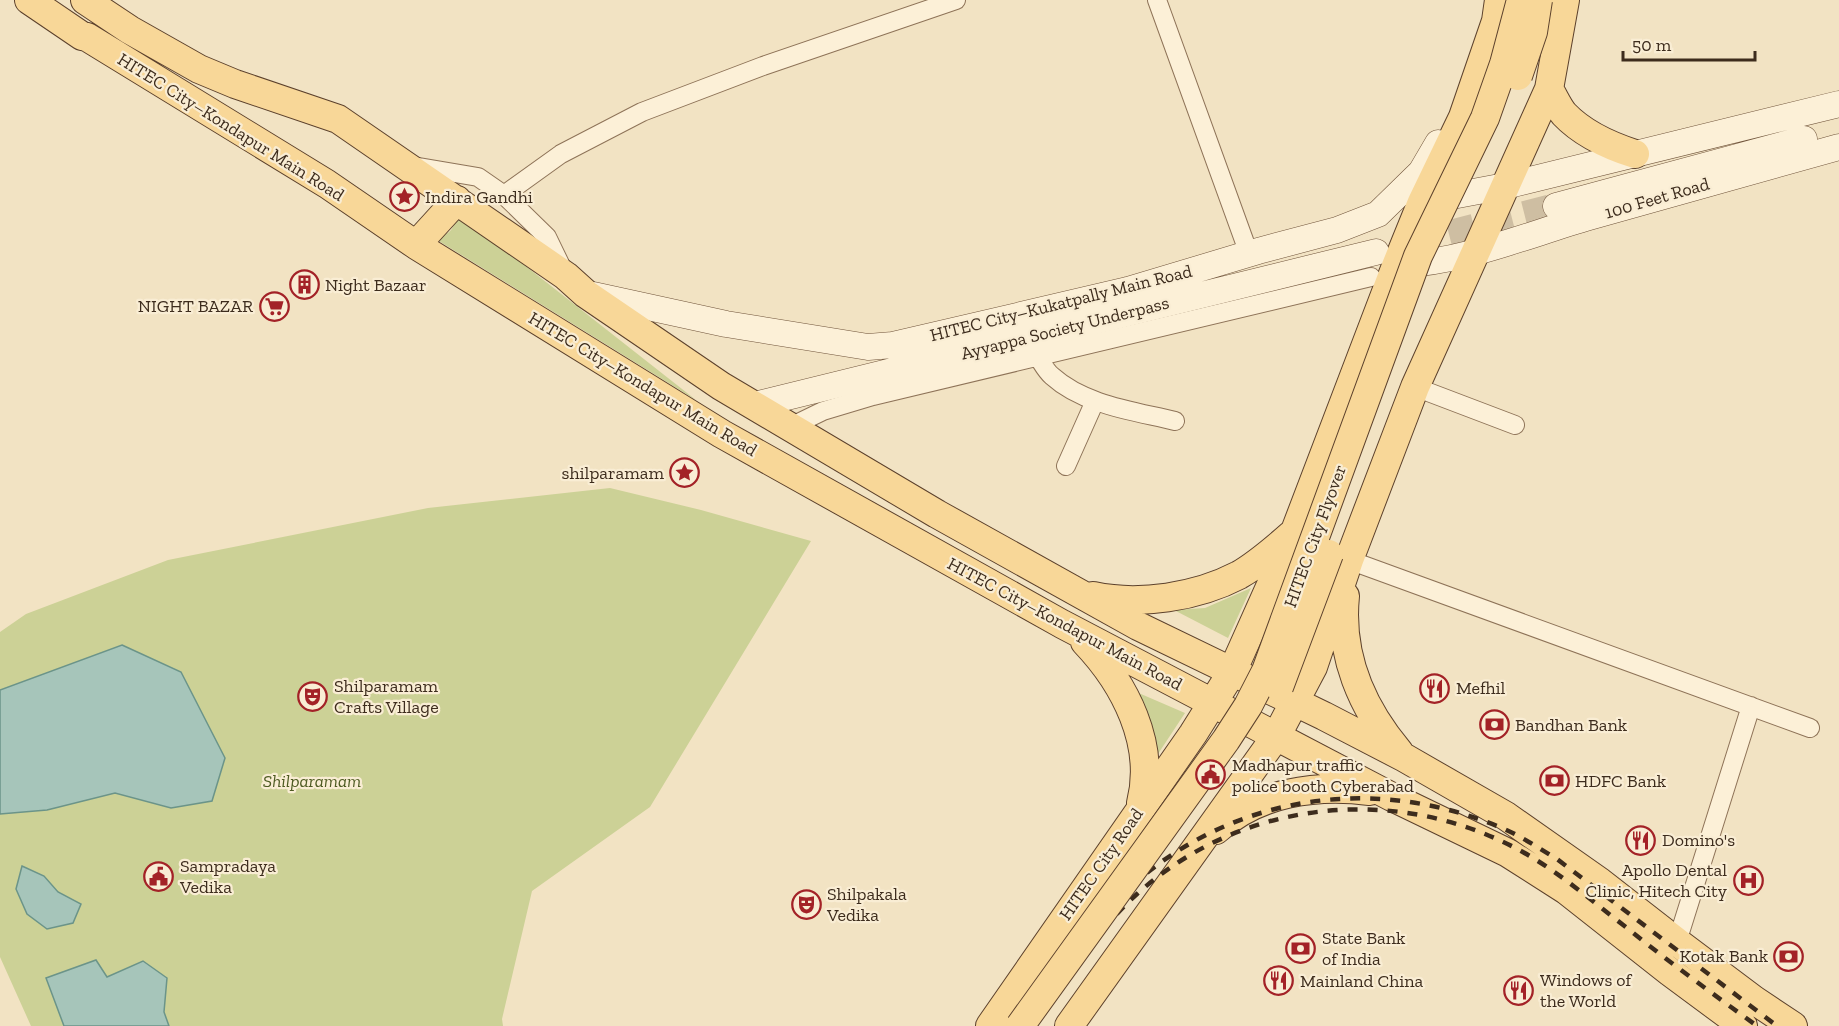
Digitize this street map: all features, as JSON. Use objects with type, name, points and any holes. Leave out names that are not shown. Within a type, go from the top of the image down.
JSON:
[{"type":"main road","name":"HITEC City–Kondapur Main Road","points":[[29,0],[82,36],[327,184],[416,245],[722,434],[1062,624],[1392,796]]},
{"type":"main road","name":"HITEC City–Kondapur Main Road","points":[[85,0],[130,30],[200,69],[236,84],[338,119],[721,386],[789,427],[937,514],[1138,626],[1296,702],[1404,758],[1506,816],[1600,882],[1754,1000],[1793,1026]]},
{"type":"main road","name":"HITEC City–Kukatpally Main Road","points":[[1295,531],[1381,265],[1422,202],[1472,93],[1496,21],[1499,0]]},
{"type":"main road","name":"HITEC City Flyover","points":[[1020,1026],[1226,740],[1248,706],[1266,670],[1418,256],[1485,118],[1504,64],[1521,0]]},
{"type":"main road","name":"HITEC City Flyover","points":[[1044,1026],[1242,752],[1263,720],[1281,684],[1432,272],[1506,112],[1533,32],[1539,0]]},
{"type":"main road","points":[[1070,1026],[1277,735],[1313,667],[1414,387],[1549,89],[1565,0]]},
{"type":"main road","points":[[1549,89],[1563,113],[1582,129],[1613,147],[1635,154]]},
{"type":"main road","name":"HITEC City–Kukatpally Main Road","points":[[576,285],[626,304],[726,324],[868,346],[893,345],[1128,290],[1337,230],[1378,214],[1421,172],[1460,104],[1472,93]]},
{"type":"main road","points":[[1422,202],[1505,186],[1839,104]]},
{"type":"main road","points":[[1556,206],[1839,129]]},
{"type":"main road","name":"100 Feet Road","points":[[1381,265],[1425,262],[1476,251],[1839,147]]},
{"type":"main road","points":[[416,245],[457,200]]},
{"type":"main road","name":"Ayyappa Society Underpass","points":[[754,405],[1381,265]]},
{"type":"main road","points":[[1080,593],[1131,600],[1175,595],[1209,587],[1238,575],[1264,559],[1295,531]]},
{"type":"main road","name":"HITEC City Road","points":[[990,1026],[1214,703],[1232,672],[1295,531]]},
{"type":"main road","points":[[1350,560],[1344,607],[1347,652],[1364,700],[1378,725],[1404,758]]},
{"type":"main road","points":[[1062,624],[1081,638],[1100,657],[1128,703],[1138,729],[1146,772],[1139,808]]},
{"type":"main road","points":[[1198,846],[1222,825],[1246,810],[1288,793],[1315,788],[1342,787],[1392,796],[1508,852],[1533,868],[1743,1026]]},
{"type":"main road","points":[[1108,854],[1144,857],[1156,867],[1167,887]]},
{"type":"street","points":[[504,195],[561,154],[642,112],[763,66],[956,0]]},
{"type":"street","points":[[1157,0],[1249,254]]},
{"type":"street","points":[[405,165],[478,177],[504,195],[547,237],[576,285]]},
{"type":"street","points":[[789,427],[824,411],[873,396],[1038,357],[1381,265]]},
{"type":"street","points":[[1038,357],[1049,374],[1062,384],[1095,401],[1175,421]]},
{"type":"street","points":[[1414,387],[1515,425]]},
{"type":"street","points":[[1066,466],[1095,401]]},
{"type":"street","points":[[1350,560],[1810,728]]},
{"type":"street","points":[[1677,942],[1751,706]]},
{"type":"green space","points":[[457,212],[696,400],[434,238],[445,235],[451,230]]},
{"type":"green space","name":"Shilparamam","points":[[610,488],[701,510],[811,541],[650,807],[532,891],[502,1019],[503,1026],[31,1026],[0,957],[0,632],[26,614],[168,560],[428,508]]},
{"type":"green space","points":[[1251,588],[1228,638],[1174,610],[1205,608]]},
{"type":"green space","points":[[1134,691],[1185,713],[1156,757]]},
{"type":"water","points":[[122,645],[181,672],[225,758],[212,801],[171,808],[115,793],[47,810],[0,814],[0,690]]},
{"type":"water","points":[[22,866],[44,876],[58,892],[81,904],[73,923],[47,929],[27,914],[16,889]]},
{"type":"water","points":[[96,960],[107,977],[143,961],[167,978],[164,1012],[169,1026],[64,1026],[46,978]]},
{"type":"tunnel","points":[[1411,243],[1556,206]]},
{"type":"railway","points":[[1020,1026],[1071,953],[1099,918],[1130,887],[1170,856],[1213,832],[1257,814],[1304,803],[1352,798],[1400,801],[1449,810],[1497,826],[1520,837],[1557,859],[1777,1026]]},
{"type":"railway","points":[[1033,1026],[1109,923],[1137,894],[1179,862],[1224,838],[1272,821],[1322,811],[1373,810],[1423,816],[1473,829],[1521,851],[1562,877],[1675,966],[1757,1026]]},
{"type":"place","name":"Indira Gandhi","points":[[404,197]]},
{"type":"place","name":"Night Bazaar","points":[[304,285]]},
{"type":"place","name":"NIGHT BAZAR","points":[[274,306]]},
{"type":"place","name":"shilparamam","points":[[685,473]]},
{"type":"place","name":"Mefhil","points":[[1435,688]]},
{"type":"place","name":"Shilparamam Crafts Village","points":[[313,696]]},
{"type":"place","name":"Bandhan Bank","points":[[1494,725]]},
{"type":"place","name":"Madhapur traffic police booth Cyberabad","points":[[1211,775]]},
{"type":"place","name":"HDFC Bank","points":[[1554,781]]},
{"type":"place","name":"Domino's","points":[[1641,840]]},
{"type":"place","name":"Sampradaya Vedika","points":[[159,876]]},
{"type":"place","name":"Apollo Dental Clinic, Hitech City","points":[[1748,880]]},
{"type":"place","name":"Shilpakala Vedika","points":[[806,904]]},
{"type":"place","name":"State Bank of India","points":[[1301,948]]},
{"type":"place","name":"Kotak Bank","points":[[1789,956]]},
{"type":"place","name":"Mainland China","points":[[1279,981]]},
{"type":"place","name":"Windows of the World","points":[[1519,990]]}]
